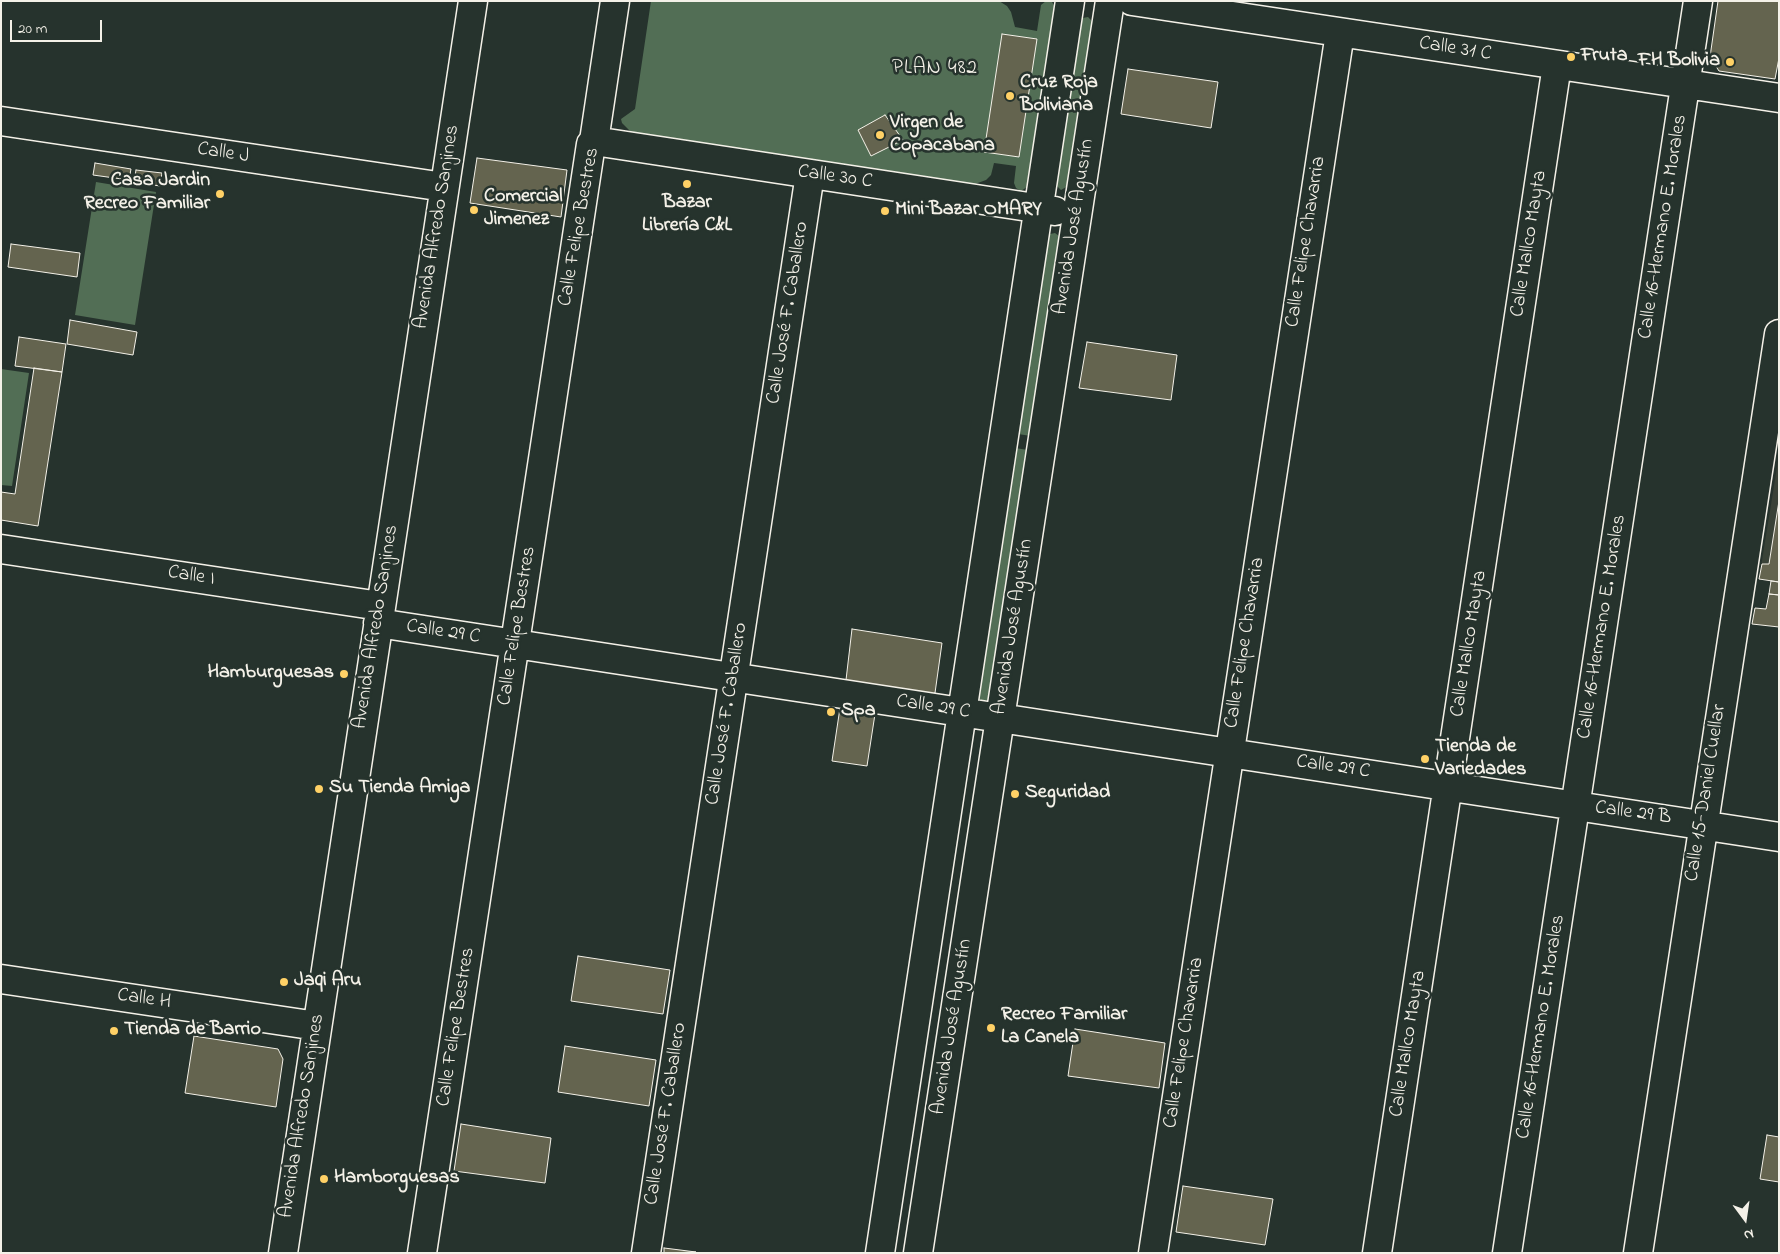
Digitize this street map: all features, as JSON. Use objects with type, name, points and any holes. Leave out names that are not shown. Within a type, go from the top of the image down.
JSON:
[{"type":"street","name":"Avenida Alfredo Sanjines","points":[[282,1253],[473,1]]},
{"type":"street","name":"Calle Felipe Bestres","points":[[422,1253],[591,144],[594,141],[615,1]]},
{"type":"street","name":"Avenida José Agustín","points":[[880,1253],[1070,1]]},
{"type":"street","name":"Avenida José Agustín","points":[[918,1253],[1110,1]]},
{"type":"street","name":"Calle 31 C","points":[[1132,1],[1779,98]]},
{"type":"street","name":"Calle 16-Hermano E. Morales","points":[[1507,1253],[1698,1]]},
{"type":"street","name":"Calle Felipe Chavarria","points":[[1153,1253],[1340,33]]},
{"type":"street","name":"Calle Mallco Mayta","points":[[1377,1253],[1557,65]]},
{"type":"street","name":"Calle J","points":[[1,121],[444,187]]},
{"type":"street","name":"Calle 30 C","points":[[594,141],[1077,214]]},
{"type":"street","name":"Calle José F. Caballero","points":[[646,1253],[810,174]]},
{"type":"street","name":"Calle 15-Daniel Cuellar","points":[[1638,1253],[1702,825],[1779,334]]},
{"type":"street","name":"Calle I","points":[[1,549],[379,614]]},
{"type":"street","name":"Calle 29 C","points":[[379,614],[515,644],[1576,806]]},
{"type":"street","name":"Calle 29 B","points":[[1576,806],[1779,836]]},
{"type":"street","name":"Calle H","points":[[1,979],[317,1026]]},
{"type":"street","points":[[904,1094],[942,1099]]},
{"type":"shaded area","points":[[1779,455],[1779,582],[1759,579]]},
{"type":"green space","points":[[651,1],[999,1],[1007,6],[1011,12],[1015,27],[1037,31],[1041,5],[1046,1],[1052,2],[1055,7],[1054,18],[1030,185],[1021,191],[1016,188],[1014,183],[1016,166],[994,163],[991,175],[986,180],[975,184],[636,134],[622,123],[621,119],[635,109]]},
{"type":"green space","points":[[1088,17],[1093,24],[1068,186],[1061,190],[1055,184],[1080,22],[1083,18]]},
{"type":"green space","points":[[96,182],[156,192],[135,325],[75,315]]},
{"type":"green space","points":[[1055,233],[1059,236],[1060,240],[1031,436],[1018,434],[1047,238],[1050,234]]},
{"type":"green space","points":[[1,369],[29,373],[12,486],[1,485]]},
{"type":"green space","points":[[1015,448],[1028,450],[991,696],[988,700],[984,701],[979,699],[978,694]]},
{"type":"building","points":[[1718,1],[1779,1],[1779,58],[1775,79],[1719,71],[1710,57]]},
{"type":"building","name":"Cruz Roja Boliviana","points":[[1002,34],[1037,39],[1019,157],[984,152]]},
{"type":"building","points":[[1128,69],[1218,82],[1211,128],[1121,114]]},
{"type":"building","name":"Virgen de Copacabana","points":[[885,115],[903,140],[871,156],[858,130]]},
{"type":"building","points":[[477,158],[567,170],[561,217],[470,203]]},
{"type":"building","points":[[95,163],[131,169],[129,180],[93,175]]},
{"type":"building","points":[[136,170],[162,173],[160,186],[134,182]]},
{"type":"building","points":[[11,244],[80,253],[77,277],[8,267]]},
{"type":"building","points":[[70,320],[137,332],[133,355],[67,344]]},
{"type":"building","points":[[19,337],[66,344],[62,372],[15,366]]},
{"type":"building","points":[[1087,342],[1177,355],[1171,400],[1079,388]]},
{"type":"building","points":[[34,368],[62,372],[38,526],[1,520],[1,492],[15,494]]},
{"type":"building","points":[[1779,501],[1779,582],[1759,579],[1762,564],[1769,564]]},
{"type":"building","points":[[1771,581],[1779,582],[1779,595],[1769,594]]},
{"type":"building","points":[[1769,594],[1779,595],[1779,627],[1752,624],[1755,608],[1766,609]]},
{"type":"building","points":[[852,629],[942,643],[935,693],[846,680]]},
{"type":"building","points":[[840,708],[875,714],[867,766],[832,761]]},
{"type":"building","points":[[578,956],[670,970],[663,1014],[571,1001]]},
{"type":"building","points":[[1075,1029],[1165,1043],[1159,1088],[1068,1076]]},
{"type":"building","points":[[194,1036],[278,1049],[283,1059],[276,1107],[185,1093]]},
{"type":"building","points":[[565,1046],[656,1060],[649,1106],[558,1092]]},
{"type":"building","points":[[461,1124],[551,1138],[545,1183],[454,1171]]},
{"type":"building","points":[[1767,1135],[1779,1137],[1779,1182],[1760,1179]]},
{"type":"building","points":[[1183,1186],[1273,1199],[1265,1245],[1176,1232]]},
{"type":"building","points":[[664,1248],[696,1252],[664,1253]]},
{"type":"place","name":"Fruta","points":[[1571,57]]},
{"type":"place","name":"FH Bolivia","points":[[1730,62]]},
{"type":"place","name":"Cruz Roja Boliviana","points":[[1010,96]]},
{"type":"place","name":"Virgen de Copacabana","points":[[880,135]]},
{"type":"place","name":"Bazar Librería C&L","points":[[687,184]]},
{"type":"place","name":"Casa Jardin Recreo Familiar","points":[[220,194]]},
{"type":"place","name":"Comercial Jimenez","points":[[474,210]]},
{"type":"place","name":"Mini Bazar OMARY","points":[[885,211]]},
{"type":"place","name":"Hamburguesas","points":[[344,674]]},
{"type":"place","name":"Spa","points":[[831,712]]},
{"type":"place","name":"Tienda de Variedades","points":[[1425,759]]},
{"type":"place","name":"Su Tienda Amiga","points":[[319,789]]},
{"type":"place","name":"Seguridad","points":[[1015,794]]},
{"type":"place","name":"Jaqi Aru","points":[[284,982]]},
{"type":"place","name":"Recreo Familiar La Canela","points":[[991,1028]]},
{"type":"place","name":"Tienda de Barrio","points":[[114,1031]]},
{"type":"place","name":"Hamborguesas","points":[[324,1179]]},
{"type":"district","name":"PLAN 482","points":[[935,70]]}]
